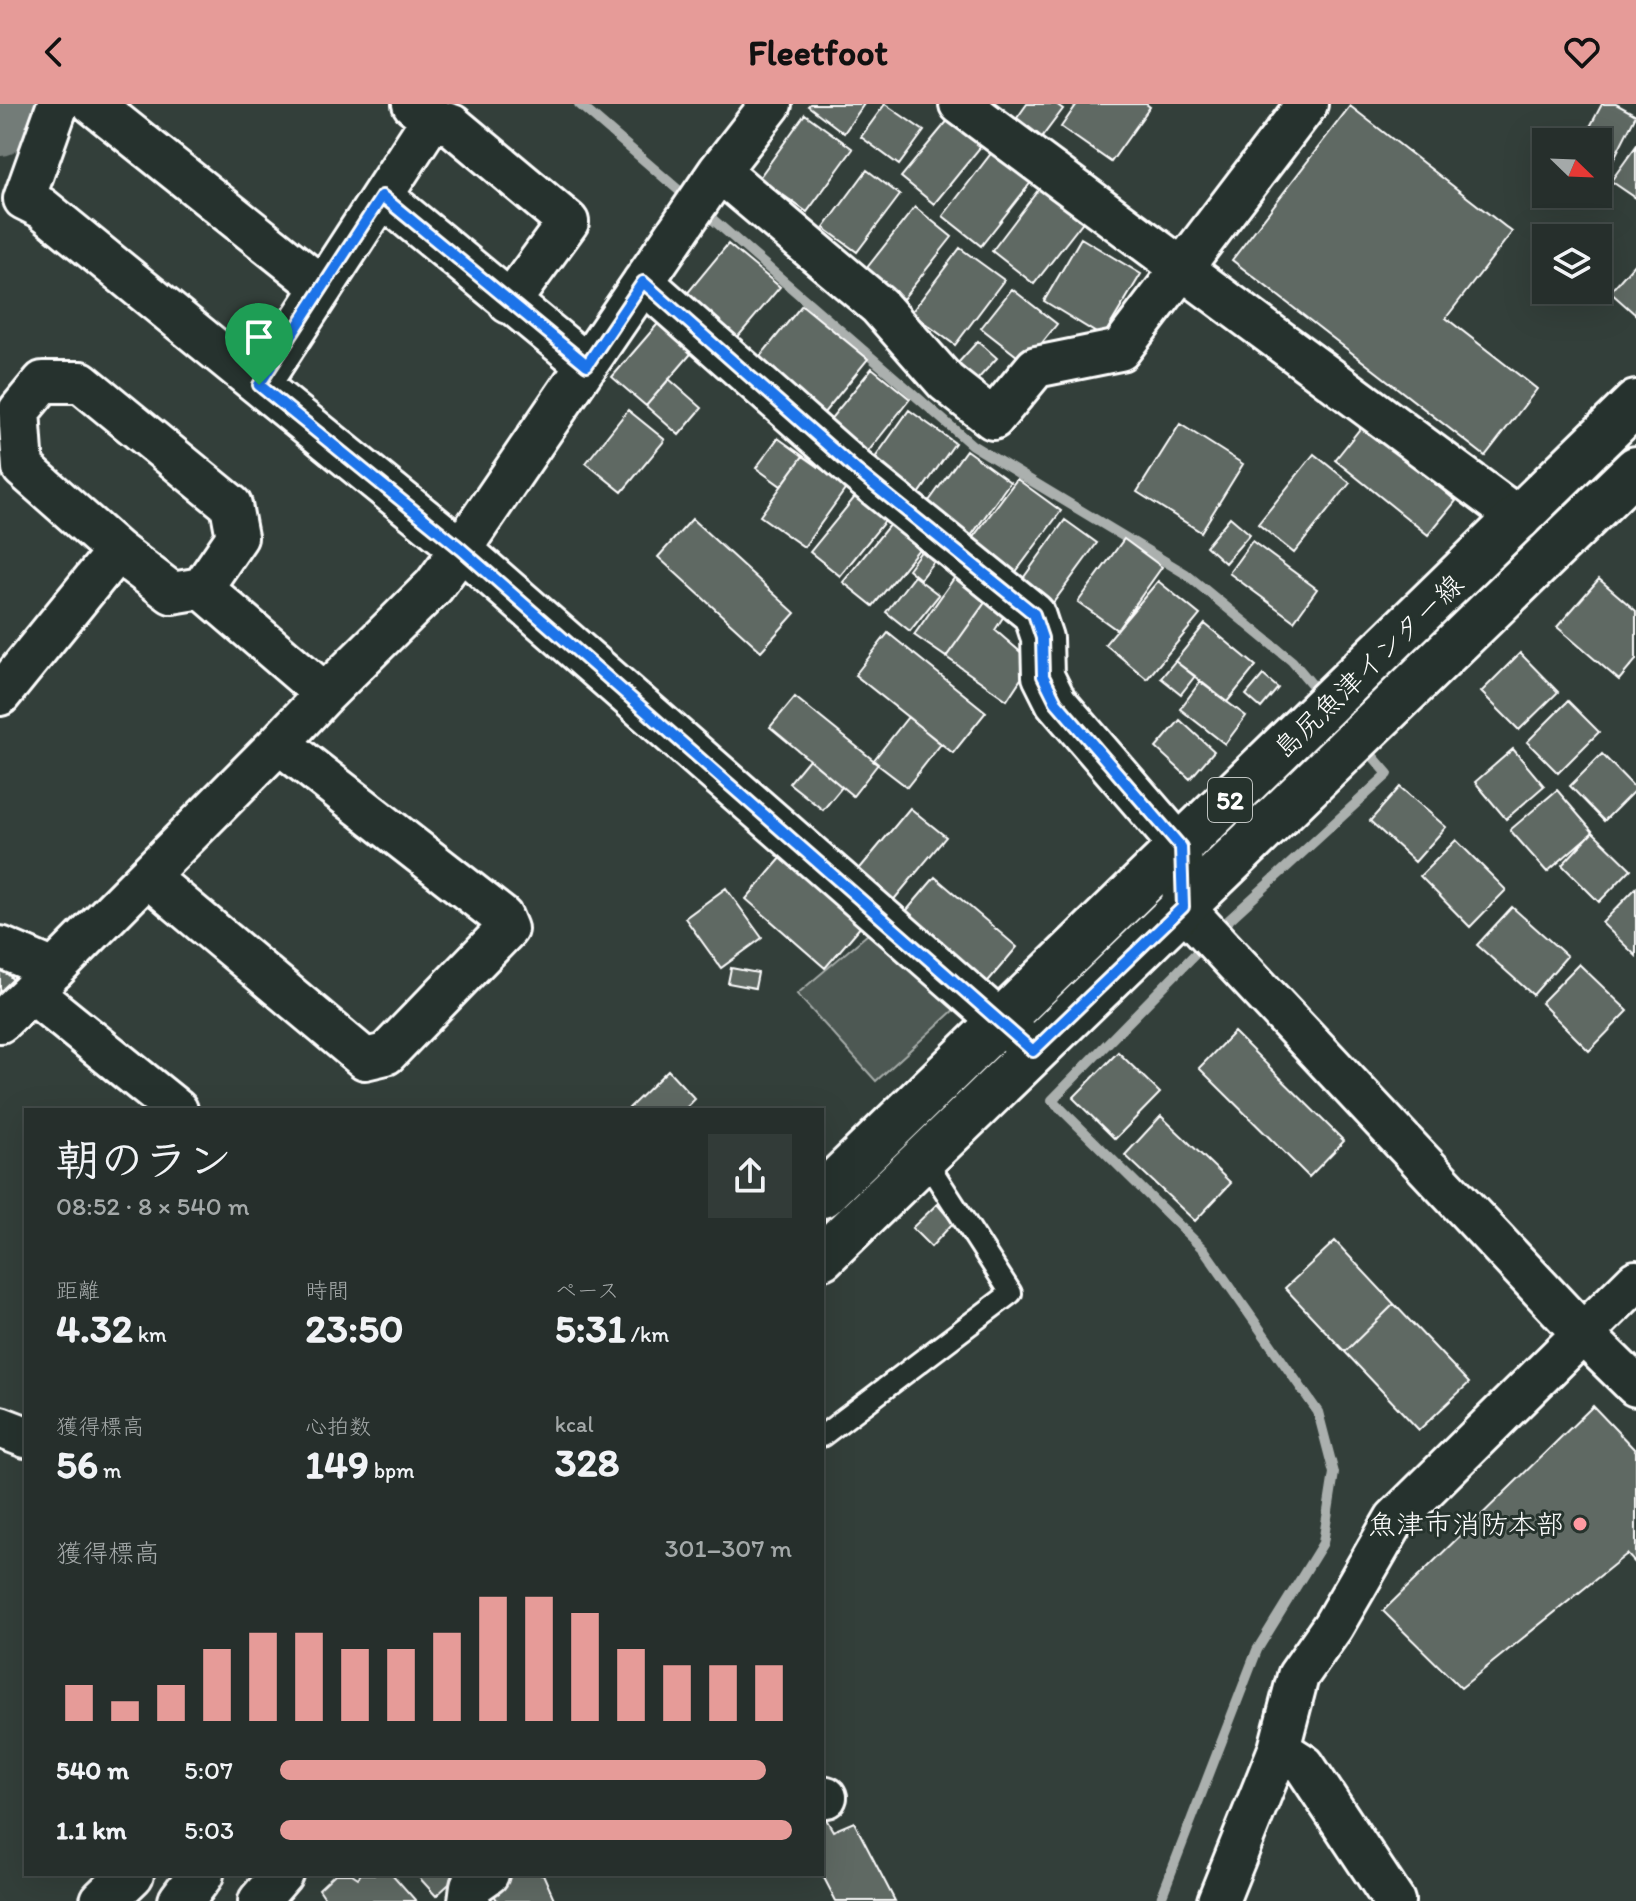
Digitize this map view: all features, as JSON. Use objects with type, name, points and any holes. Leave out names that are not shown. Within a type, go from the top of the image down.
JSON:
[{"type":"main road","name":"島尻魚津インター線","points":[[824,1193],[1636,403]]},
{"type":"main road","name":"島尻魚津インター線","points":[[824,1255],[1636,469]]},
{"type":"main road","points":[[103,1901],[129,1876]]},
{"type":"main road","points":[[166,1901],[191,1876]]},
{"type":"main road","points":[[181,1901],[200,1876]]},
{"type":"street","points":[[58,104],[24,199],[42,208],[461,549],[1033,1051]]},
{"type":"street","points":[[93,104],[322,287]]},
{"type":"street","points":[[0,1022],[434,586],[719,171],[771,104]]},
{"type":"street","points":[[960,104],[1520,519]]},
{"type":"street","points":[[719,171],[879,306],[946,382],[993,419],[1036,367],[1120,350],[1307,104]]},
{"type":"street","points":[[259,385],[382,196],[423,112],[452,125],[568,222],[509,303]]},
{"type":"street","points":[[382,196],[587,365]]},
{"type":"street","points":[[643,282],[857,471],[1034,614],[1042,638],[1043,676],[1056,702],[1181,847],[1183,907],[1582,1333],[1636,1386]]},
{"type":"street","points":[[43,382],[81,382],[231,505],[237,537],[202,588],[172,593],[117,551],[23,468],[19,411],[43,382]]},
{"type":"street","points":[[0,695],[117,551]]},
{"type":"street","points":[[202,588],[325,694]]},
{"type":"street","points":[[147,876],[365,1059],[386,1054],[507,929],[502,917],[279,743]]},
{"type":"street","points":[[0,947],[42,981],[175,1108]]},
{"type":"street","points":[[1218,1901],[1279,1749],[1298,1676],[1333,1626],[1395,1519],[1636,1281]]},
{"type":"street","points":[[0,1427],[24,1436]]},
{"type":"street","points":[[1279,1749],[1304,1765],[1394,1901]]},
{"type":"street","points":[[469,1901],[471,1886],[485,1876]]},
{"type":"lane","points":[[824,1434],[1011,1293],[924,1158]]},
{"type":"shaded area","points":[[868,934],[956,1008],[876,1081],[797,994]]},
{"type":"building","points":[[864,104],[844,133],[808,106]]},
{"type":"building","points":[[885,104],[924,131],[899,165],[861,137]]},
{"type":"building","points":[[1027,104],[1056,104],[1063,109],[1042,137],[1017,118]]},
{"type":"building","points":[[1077,104],[1146,104],[1150,107],[1111,162],[1061,127]]},
{"type":"building","points":[[1602,104],[1616,104],[1636,115],[1612,162],[1612,128],[1589,128]]},
{"type":"building","points":[[1350,106],[1512,232],[1446,318],[1537,389],[1485,456],[1232,260]]},
{"type":"building","points":[[805,114],[853,149],[807,212],[759,178]]},
{"type":"building","points":[[949,119],[982,145],[934,204],[901,177]]},
{"type":"building","points":[[1636,146],[1636,198],[1612,180]]},
{"type":"building","points":[[993,151],[1032,181],[981,246],[943,216]]},
{"type":"building","points":[[867,170],[900,195],[857,252],[824,228]]},
{"type":"building","points":[[1042,185],[1085,219],[1034,284],[992,251]]},
{"type":"building","points":[[915,207],[952,237],[903,299],[866,269]]},
{"type":"building","points":[[1081,238],[1141,274],[1103,337],[1044,301]]},
{"type":"building","points":[[728,244],[780,287],[736,339],[685,296]]},
{"type":"building","points":[[960,248],[1004,280],[955,345],[911,313]]},
{"type":"building","points":[[1636,262],[1636,315],[1612,294],[1612,290]]},
{"type":"building","points":[[1012,289],[1057,324],[1026,363],[981,328]]},
{"type":"building","points":[[802,305],[868,359],[819,419],[753,365]]},
{"type":"building","points":[[662,319],[696,348],[646,406],[612,377]]},
{"type":"building","points":[[978,341],[997,358],[977,380],[958,363]]},
{"type":"building","points":[[872,368],[910,399],[867,453],[828,422]]},
{"type":"building","points":[[669,379],[702,408],[679,435],[646,406]]},
{"type":"building","points":[[628,410],[665,440],[622,492],[586,463]]},
{"type":"building","points":[[909,410],[955,443],[919,494],[872,462]]},
{"type":"building","points":[[1180,424],[1243,464],[1201,532],[1137,492]]},
{"type":"building","points":[[1363,425],[1456,501],[1428,535],[1335,460]]},
{"type":"building","points":[[778,438],[803,456],[781,486],[756,468]]},
{"type":"building","points":[[966,450],[1010,482],[968,540],[924,508]]},
{"type":"building","points":[[1314,454],[1350,483],[1294,553],[1258,524]]},
{"type":"building","points":[[803,456],[847,487],[804,547],[760,516]]},
{"type":"building","points":[[1017,479],[1061,511],[1012,577],[968,544]]},
{"type":"building","points":[[859,492],[889,516],[840,576],[810,552]]},
{"type":"building","points":[[1230,517],[1250,534],[1225,563],[1206,546]]},
{"type":"building","points":[[692,519],[795,613],[761,651],[658,557]]},
{"type":"building","points":[[894,519],[924,543],[873,606],[843,582]]},
{"type":"building","points":[[1065,520],[1097,543],[1050,607],[1019,584]]},
{"type":"building","points":[[1124,539],[1162,567],[1117,630],[1078,602]]},
{"type":"building","points":[[1252,541],[1317,589],[1294,621],[1229,573]]},
{"type":"building","points":[[928,542],[941,552],[920,579],[908,569]]},
{"type":"building","points":[[957,574],[989,597],[946,657],[914,635]]},
{"type":"building","points":[[914,576],[939,595],[910,631],[886,612]]},
{"type":"building","points":[[1599,579],[1636,611],[1636,660],[1619,680],[1557,627]]},
{"type":"building","points":[[1158,581],[1200,615],[1147,679],[1105,644]]},
{"type":"building","points":[[989,597],[1007,611],[995,630],[1032,662],[1007,700],[946,657]]},
{"type":"building","points":[[1205,624],[1256,666],[1227,702],[1175,661]]},
{"type":"building","points":[[888,633],[986,712],[953,753],[855,675]]},
{"type":"building","points":[[1520,653],[1558,692],[1519,730],[1481,692]]},
{"type":"building","points":[[1175,661],[1195,676],[1181,694],[1161,678]]},
{"type":"building","points":[[1263,675],[1278,688],[1261,708],[1246,695]]},
{"type":"building","points":[[1200,682],[1246,716],[1225,744],[1180,709]]},
{"type":"building","points":[[795,697],[878,764],[853,796],[770,727]]},
{"type":"building","points":[[1568,701],[1599,732],[1558,773],[1527,742]]},
{"type":"building","points":[[908,717],[941,744],[907,787],[873,761]]},
{"type":"building","points":[[1180,720],[1214,751],[1190,779],[1156,748]]},
{"type":"building","points":[[1513,749],[1544,786],[1506,819],[1475,782]]},
{"type":"building","points":[[1602,754],[1636,789],[1604,821],[1570,786]]},
{"type":"building","points":[[809,759],[842,787],[823,810],[789,783]]},
{"type":"building","points":[[1400,787],[1446,827],[1415,862],[1370,821]]},
{"type":"building","points":[[1557,790],[1593,832],[1547,872],[1510,830]]},
{"type":"building","points":[[910,808],[946,837],[891,903],[856,873]]},
{"type":"building","points":[[1593,832],[1631,869],[1599,902],[1562,865]]},
{"type":"building","points":[[1456,840],[1506,890],[1470,927],[1420,876]]},
{"type":"building","points":[[782,857],[862,925],[825,968],[746,899]]},
{"type":"building","points":[[935,877],[1017,947],[984,986],[902,916]]},
{"type":"building","points":[[726,888],[762,938],[721,968],[685,918]]},
{"type":"building","points":[[1636,888],[1636,956],[1602,923]]},
{"type":"building","points":[[1512,907],[1567,956],[1533,995],[1477,945]]},
{"type":"building","points":[[1579,964],[1628,1011],[1589,1051],[1541,1003]]},
{"type":"building","points":[[0,966],[17,984],[0,1000]]},
{"type":"building","points":[[731,968],[758,973],[755,988],[728,983]]},
{"type":"building","points":[[1234,1032],[1344,1141],[1309,1177],[1199,1068]]},
{"type":"building","points":[[1118,1052],[1160,1093],[1115,1139],[1073,1098]]},
{"type":"building","points":[[668,1070],[695,1099],[686,1108],[629,1108]]},
{"type":"building","points":[[1161,1116],[1231,1183],[1195,1221],[1125,1155]]},
{"type":"building","points":[[937,1204],[953,1223],[931,1247],[912,1228]]},
{"type":"building","points":[[1335,1241],[1394,1304],[1345,1352],[1285,1288]]},
{"type":"building","points":[[1394,1304],[1469,1383],[1419,1430],[1345,1352]]},
{"type":"building","points":[[1593,1406],[1636,1451],[1636,1564],[1627,1554],[1461,1688],[1383,1611]]},
{"type":"building","points":[[824,1815],[833,1831],[854,1822],[895,1901],[836,1901],[823,1876]]},
{"type":"building","points":[[333,1876],[394,1876],[416,1901],[327,1901],[319,1889]]},
{"type":"building","points":[[418,1876],[458,1876],[436,1896]]},
{"type":"building","points":[[506,1876],[544,1876],[555,1901],[497,1901],[490,1885]]},
{"type":"waterway","points":[[0,126],[8,104]]},
{"type":"waterway","points":[[579,104],[690,200]]},
{"type":"waterway","points":[[702,210],[972,445],[1186,574],[1292,661],[1320,694]]},
{"type":"waterway","points":[[1218,930],[1388,774],[1364,746]]},
{"type":"waterway","points":[[1160,1901],[1257,1650],[1323,1543],[1334,1473],[1318,1412],[1205,1251],[1052,1100],[1207,942]]},
{"type":"place","name":"魚津市消防本部","points":[[1580,1524]]},
{"type":"route","points":[[382,196],[587,365],[643,282],[857,471],[1034,614],[1042,638],[1043,676],[1056,702],[1181,847],[1183,907],[1033,1051],[461,549],[259,385],[382,196]]}]
